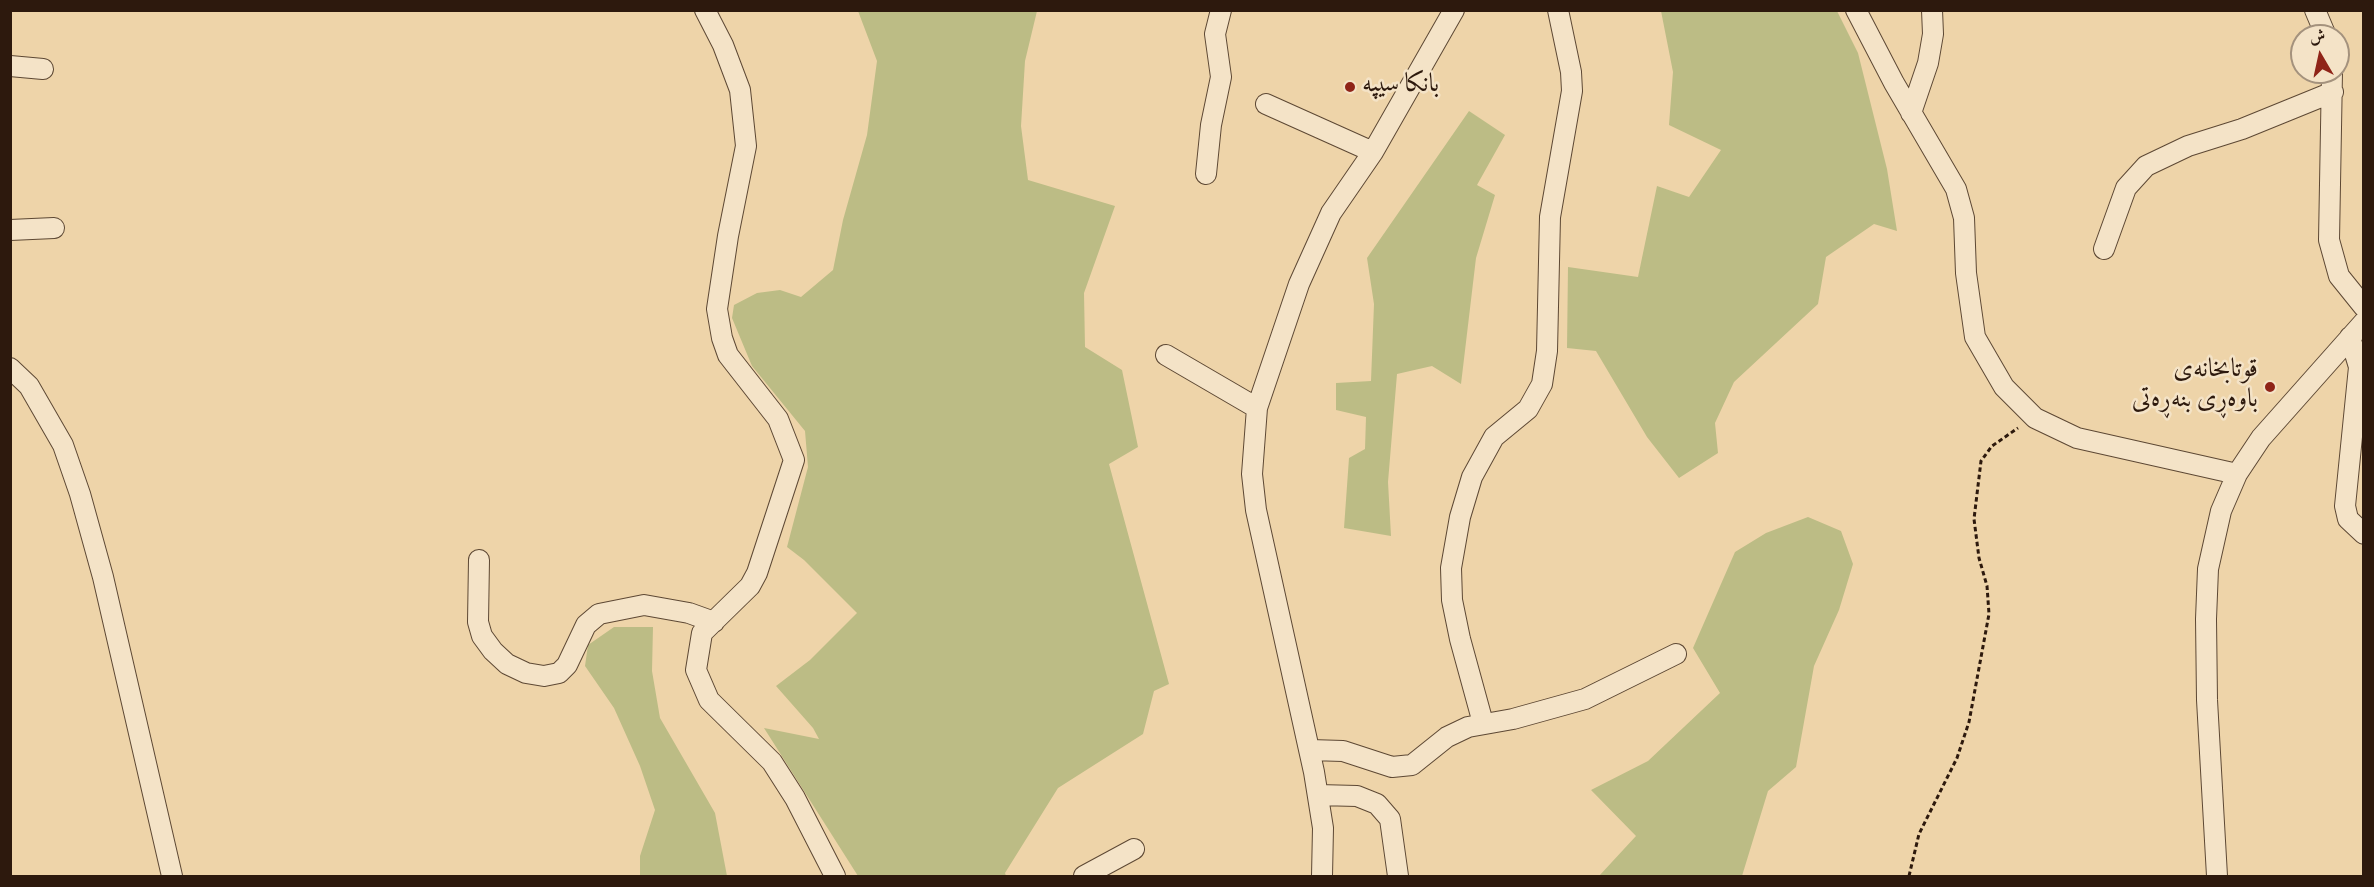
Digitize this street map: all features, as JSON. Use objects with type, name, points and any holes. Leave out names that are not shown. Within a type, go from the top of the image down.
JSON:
[{"type":"street","points":[[705,10],[723,45],[740,90],[746,146],[728,236],[717,309],[722,338],[728,355],[778,419],[794,460],[757,573],[750,586],[702,633],[696,670],[709,700],[772,762],[795,798],[835,876]]},
{"type":"street","points":[[1206,174],[1211,124],[1221,76],[1215,34],[1221,10]]},
{"type":"street","points":[[1322,876],[1323,828],[1310,750],[1256,510],[1252,474],[1257,408],[1299,284],[1331,213],[1373,152],[1454,10]]},
{"type":"street","points":[[1483,723],[1460,639],[1452,600],[1451,568],[1460,517],[1472,477],[1494,437],[1528,409],[1542,384],[1547,351],[1550,217],[1572,91],[1571,72],[1558,10]]},
{"type":"street","points":[[1856,10],[1911,113],[1956,189],[1964,218],[1966,273],[1975,337],[2004,387],[2034,418],[2077,438],[2237,474]]},
{"type":"street","points":[[1911,113],[1928,63],[1934,34],[1932,10]]},
{"type":"street","points":[[2315,10],[2321,24]]},
{"type":"street","points":[[10,66],[43,69]]},
{"type":"street","points":[[2104,249],[2126,188],[2146,166],[2188,146],[2242,129],[2329,84]]},
{"type":"street","points":[[2333,84],[2329,240],[2339,276],[2364,307]]},
{"type":"street","points":[[1266,104],[1373,152]]},
{"type":"street","points":[[10,230],[54,228]]},
{"type":"street","points":[[2217,876],[2207,700],[2208,569],[2221,511],[2237,474],[2261,438],[2364,322]]},
{"type":"street","points":[[2350,338],[2359,367],[2345,506],[2348,519],[2364,534]]},
{"type":"street","points":[[1166,355],[1257,408]]},
{"type":"street","points":[[10,368],[29,386],[63,445],[80,494],[106,587],[172,876]]},
{"type":"street","points":[[479,560],[478,622],[482,636],[507,664],[525,672],[544,676],[559,673],[567,665],[586,625],[599,614],[644,605],[688,613],[714,622]]},
{"type":"street","points":[[1310,750],[1343,751],[1392,767],[1412,765],[1447,737],[1483,723],[1513,720],[1585,699],[1676,654]]},
{"type":"street","points":[[1318,795],[1357,796],[1377,804],[1390,819],[1398,876]]},
{"type":"street","points":[[1084,876],[1134,849]]},
{"type":"path","points":[[1910,876],[1919,834],[1957,758],[1970,722],[1989,614],[1987,586],[1979,558],[1974,519],[1981,461],[1992,446],[2034,418]]},
{"type":"green space","points":[[858,11],[1037,11],[1025,61],[1021,126],[1028,180],[1115,206],[1084,293],[1085,347],[1122,370],[1138,447],[1109,464],[1169,684],[1154,691],[1143,734],[1058,788],[1005,873],[1006,876],[858,876],[764,728],[819,739],[813,728],[776,686],[810,660],[857,613],[804,560],[787,547],[808,467],[805,431],[752,366],[732,318],[734,305],[757,293],[780,290],[801,297],[833,270],[843,220],[867,135],[877,61]]},
{"type":"green space","points":[[1661,11],[1837,11],[1858,53],[1887,169],[1897,231],[1874,224],[1826,257],[1818,304],[1734,382],[1715,423],[1718,453],[1679,478],[1647,437],[1596,351],[1567,348],[1568,267],[1638,277],[1657,186],[1689,197],[1721,150],[1669,125],[1673,72]]},
{"type":"green space","points":[[1469,111],[1505,135],[1477,185],[1495,195],[1476,258],[1461,384],[1432,366],[1397,374],[1388,482],[1391,536],[1344,528],[1349,458],[1365,449],[1366,417],[1336,410],[1336,383],[1371,381],[1374,304],[1367,258]]},
{"type":"green space","points":[[1808,517],[1841,531],[1853,564],[1839,610],[1814,666],[1796,767],[1768,791],[1742,876],[1599,876],[1636,836],[1591,790],[1648,761],[1720,693],[1693,648],[1735,552],[1766,533]]},
{"type":"green space","points":[[614,627],[653,627],[652,671],[660,718],[715,813],[727,876],[640,876],[640,856],[655,810],[640,766],[614,708],[585,666],[588,645]]},
{"type":"place","name":"بانکا سیپە","points":[[1350,87]]},
{"type":"place","name":"قوتابخانەی باوەڕی بنەڕەتی","points":[[2270,387]]}]
